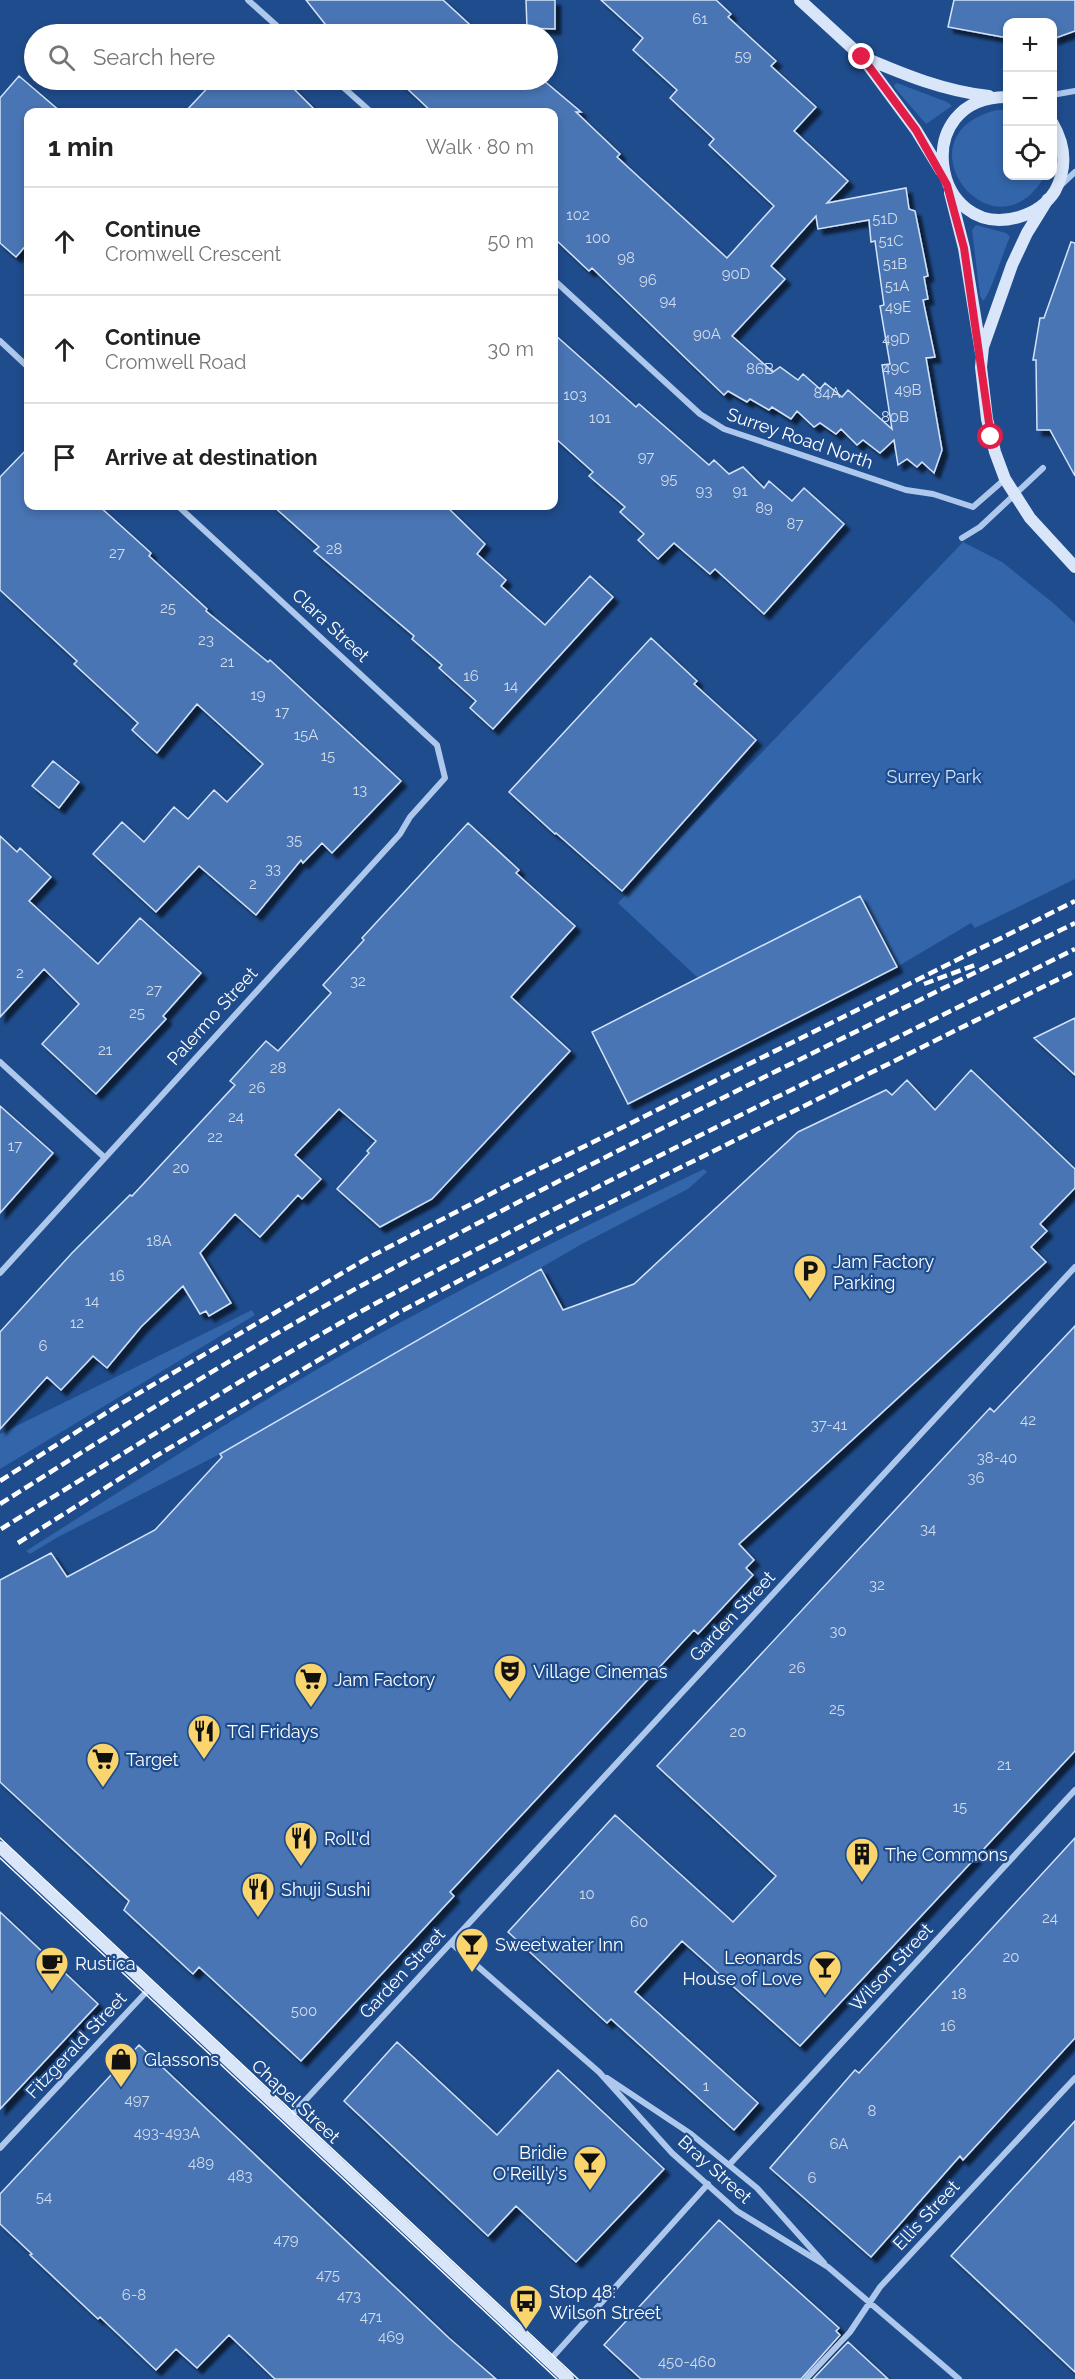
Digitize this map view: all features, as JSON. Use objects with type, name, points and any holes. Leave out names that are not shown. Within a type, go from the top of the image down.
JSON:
[{"type":"street","points":[[248,0],[275,24]]},
{"type":"street","points":[[800,0],[862,57],[916,130],[963,206],[987,218],[1000,220],[1027,215],[1051,196],[1075,171]]},
{"type":"street","points":[[862,57],[930,84],[965,93],[1003,97]]},
{"type":"street","points":[[346,90],[366,108]]},
{"type":"street","points":[[1057,94],[1075,91]]},
{"type":"street","points":[[1003,97],[976,103],[957,117],[943,145],[941,163],[964,248],[981,357],[987,419],[995,452],[1014,495],[1030,518],[1075,567]]},
{"type":"street","points":[[981,357],[1019,247],[1051,196],[1061,175],[1064,156],[1062,143],[1055,126]]},
{"type":"street","name":"Surrey Road North","points":[[558,284],[700,414],[724,429],[906,490],[933,494],[973,507],[1005,479]]},
{"type":"street","points":[[0,341],[24,363]]},
{"type":"street","points":[[963,538],[980,527],[1043,468]]},
{"type":"street","name":"Clara Street","points":[[182,510],[437,745],[445,778]]},
{"type":"street","name":"Palermo Street","points":[[0,1272],[400,834],[410,817],[445,778]]},
{"type":"street","points":[[0,1062],[104,1157]]},
{"type":"street","name":"Garden Street","points":[[288,2118],[1075,1267]]},
{"type":"street","name":"Wilson Street","points":[[729,2165],[1075,1790]]},
{"type":"street","name":"Chapel Street","points":[[0,1847],[568,2379]]},
{"type":"street","name":"Bray Street","points":[[451,1943],[598,2072],[672,2153],[737,2211],[828,2267],[959,2379]]},
{"type":"street","name":"Fitzgerald Street","points":[[0,2148],[150,1988]]},
{"type":"street","name":"Bray Street","points":[[598,2072],[691,2134],[757,2188],[828,2267]]},
{"type":"street","name":"Ellis Street","points":[[806,2379],[850,2332],[885,2281],[1075,2078]]},
{"type":"street","points":[[549,2361],[708,2184]]},
{"type":"green space","points":[[897,83],[952,106],[926,124],[895,88],[894,85]]},
{"type":"green space","points":[[997,110],[1003,110],[1003,180],[1042,180],[1024,200],[1001,207],[980,201],[963,186],[953,165],[954,143],[967,124]]},
{"type":"green space","points":[[976,225],[1006,233],[1010,237],[983,301],[980,296],[972,230]]},
{"type":"green space","name":"Surrey Park","points":[[963,542],[1002,562],[1075,623],[1075,879],[975,928],[971,923],[897,967],[860,896],[698,978],[618,903]]},
{"type":"green space","points":[[704,1169],[707,1172],[688,1189],[580,1245],[220,1454],[58,1537],[30,1554],[26,1551],[236,1418],[365,1342],[533,1253]]},
{"type":"green space","points":[[252,1310],[255,1315],[0,1469],[0,1434]]},
{"type":"building","points":[[306,0],[443,0],[469,24],[325,24]]},
{"type":"building","points":[[526,0],[555,0],[555,24],[527,24]]},
{"type":"building","points":[[601,0],[716,0],[731,14],[728,17],[776,61],[771,66],[816,107],[794,131],[848,181],[827,203],[906,188],[909,209],[915,211],[928,276],[924,277],[928,299],[923,300],[935,357],[926,358],[942,450],[934,473],[922,462],[917,467],[907,459],[898,465],[894,440],[880,453],[863,440],[857,445],[841,429],[836,434],[820,423],[814,427],[797,411],[791,419],[772,407],[769,410],[750,399],[747,402],[728,391],[724,395],[592,268],[589,271],[558,242],[558,108],[428,108],[409,90],[555,90],[581,112],[576,112],[620,154],[617,157],[727,258],[774,206],[709,145],[714,139],[670,98],[677,90],[633,50],[643,38]],"holes":[[[816,216],[818,229],[869,220],[871,242],[875,241],[884,305],[880,306],[890,364],[882,365],[892,429],[848,390],[842,397],[825,383],[820,389],[803,374],[798,380],[780,367],[773,372],[732,336],[785,279],[771,266]]]},
{"type":"building","points":[[954,0],[1075,0],[1075,31],[1057,38],[1057,18],[1003,18],[1003,37],[948,27]]},
{"type":"building","points":[[19,76],[24,80],[24,90],[35,90],[56,108],[24,108],[24,248],[16,257],[0,243],[0,98]]},
{"type":"building","points":[[206,90],[295,90],[313,108],[189,108]]},
{"type":"building","points":[[1071,242],[1075,243],[1075,476],[1050,430],[1037,430],[1036,360],[1033,360],[1040,318],[1044,318]]},
{"type":"building","points":[[558,338],[636,407],[639,404],[709,465],[714,460],[729,474],[743,467],[764,488],[769,481],[792,501],[804,488],[844,524],[764,614],[715,569],[710,574],[674,543],[658,559],[638,540],[644,534],[620,512],[625,507],[589,476],[593,472],[558,441]]},
{"type":"building","points":[[24,452],[24,510],[103,510],[151,553],[149,556],[207,609],[206,611],[268,662],[270,660],[401,781],[332,853],[322,843],[303,863],[301,860],[256,915],[199,866],[156,912],[93,854],[122,822],[144,842],[174,807],[188,819],[214,790],[227,802],[263,764],[197,704],[157,753],[132,730],[138,723],[74,664],[77,661],[0,590],[0,477]]},
{"type":"building","points":[[277,510],[450,510],[485,544],[477,554],[506,580],[501,586],[545,625],[590,576],[613,597],[493,729],[470,708],[476,701],[439,668],[442,665],[412,639],[414,636],[314,551],[319,547]]},
{"type":"building","points":[[651,638],[697,681],[694,684],[756,740],[622,891],[509,792]]},
{"type":"building","points":[[53,761],[79,782],[59,808],[32,786]]},
{"type":"building","points":[[468,823],[519,870],[516,873],[575,926],[511,997],[570,1051],[432,1199],[380,1227],[337,1189],[369,1153],[367,1151],[376,1141],[339,1109],[295,1155],[321,1179],[302,1199],[298,1195],[260,1237],[235,1214],[200,1253],[231,1303],[209,1316],[206,1311],[200,1314],[183,1286],[141,1327],[107,1368],[93,1356],[61,1390],[47,1377],[0,1429],[0,1332],[72,1253],[130,1195],[132,1196],[235,1085],[230,1081],[266,1041],[278,1051],[331,993],[323,985],[364,940],[362,938]]},
{"type":"building","points":[[0,836],[17,852],[20,848],[51,877],[29,901],[98,964],[140,918],[201,973],[163,1016],[166,1019],[96,1094],[42,1044],[79,1004],[44,969],[0,1017]]},
{"type":"building","points":[[860,896],[897,967],[628,1104],[592,1032]]},
{"type":"building","points":[[1075,1018],[1075,1075],[1034,1038]]},
{"type":"building","name":"Jam Factory","points":[[971,1070],[1075,1169],[1075,1188],[1040,1224],[1047,1231],[1031,1247],[1046,1262],[739,1544],[754,1560],[746,1568],[753,1575],[698,1634],[694,1630],[450,1892],[454,1896],[301,2061],[199,1967],[193,1974],[124,1910],[129,1901],[0,1782],[0,1580],[51,1553],[67,1577],[155,1530],[222,1457],[220,1454],[541,1269],[563,1310],[634,1284],[798,1132],[886,1090],[892,1095],[907,1080],[935,1110]]},
{"type":"building","points":[[0,1106],[53,1153],[0,1213]]},
{"type":"building","points":[[1075,1326],[1075,1751],[800,2046],[682,1941],[635,1992],[758,2103],[734,2130],[611,2019],[607,2023],[508,1932],[615,1815],[733,1922],[776,1876],[657,1766],[990,1408],[994,1412]]},
{"type":"building","points":[[1075,1838],[1075,2038],[963,2160],[960,2156],[871,2257],[770,2168],[855,2070],[859,2073]]},
{"type":"building","points":[[0,1912],[98,2004],[0,2109]]},
{"type":"building","points":[[397,2042],[497,2135],[558,2070],[664,2169],[576,2262],[516,2206],[488,2236],[344,2101]]},
{"type":"building","points":[[139,2045],[449,2338],[496,2379],[275,2379],[229,2335],[197,2368],[176,2349],[156,2370],[100,2317],[98,2319],[0,2224],[0,2194]]},
{"type":"building","points":[[1075,2121],[1075,2372],[951,2256]]},
{"type":"building","points":[[719,2220],[839,2328],[836,2331],[840,2335],[801,2379],[641,2379],[604,2345]]},
{"type":"building","points":[[848,2342],[888,2379],[813,2379]]},
{"type":"tram line","points":[[0,1838],[578,2379]]},
{"type":"tram line","points":[[0,1858],[557,2379]]},
{"type":"railway","points":[[0,1481],[117,1406],[366,1259],[525,1176],[1075,901]]},
{"type":"railway","points":[[0,1504],[235,1358],[379,1276],[638,1140],[1075,923]]},
{"type":"railway","points":[[1,1529],[341,1322],[645,1163],[1075,949]]},
{"type":"railway","points":[[924,984],[975,965]]},
{"type":"railway","points":[[18,1543],[151,1459],[398,1313],[555,1230],[1075,971]]},
{"type":"place","name":"Jam Factory Parking","points":[[810,1300]]},
{"type":"place","name":"Village Cinemas","points":[[510,1700]]},
{"type":"place","name":"Jam Factory","points":[[311,1708]]},
{"type":"place","name":"TGI Fridays","points":[[204,1760]]},
{"type":"place","name":"Target","points":[[103,1788]]},
{"type":"place","name":"Roll'd","points":[[301,1867]]},
{"type":"place","name":"The Commons","points":[[862,1883]]},
{"type":"place","name":"Shuji Sushi","points":[[258,1918]]},
{"type":"place","name":"Sweetwater Inn","points":[[472,1973]]},
{"type":"place","name":"Rustica","points":[[52,1992]]},
{"type":"place","name":"Leonards House of Love","points":[[825,1996]]},
{"type":"place","name":"Glassons","points":[[121,2088]]},
{"type":"place","name":"Bridie O'Reilly's","points":[[590,2191]]},
{"type":"place","name":"Stop 48: Wilson Street","points":[[526,2330]]},
{"type":"route","points":[[862,57],[916,130],[947,185],[964,248],[991,437]]}]
